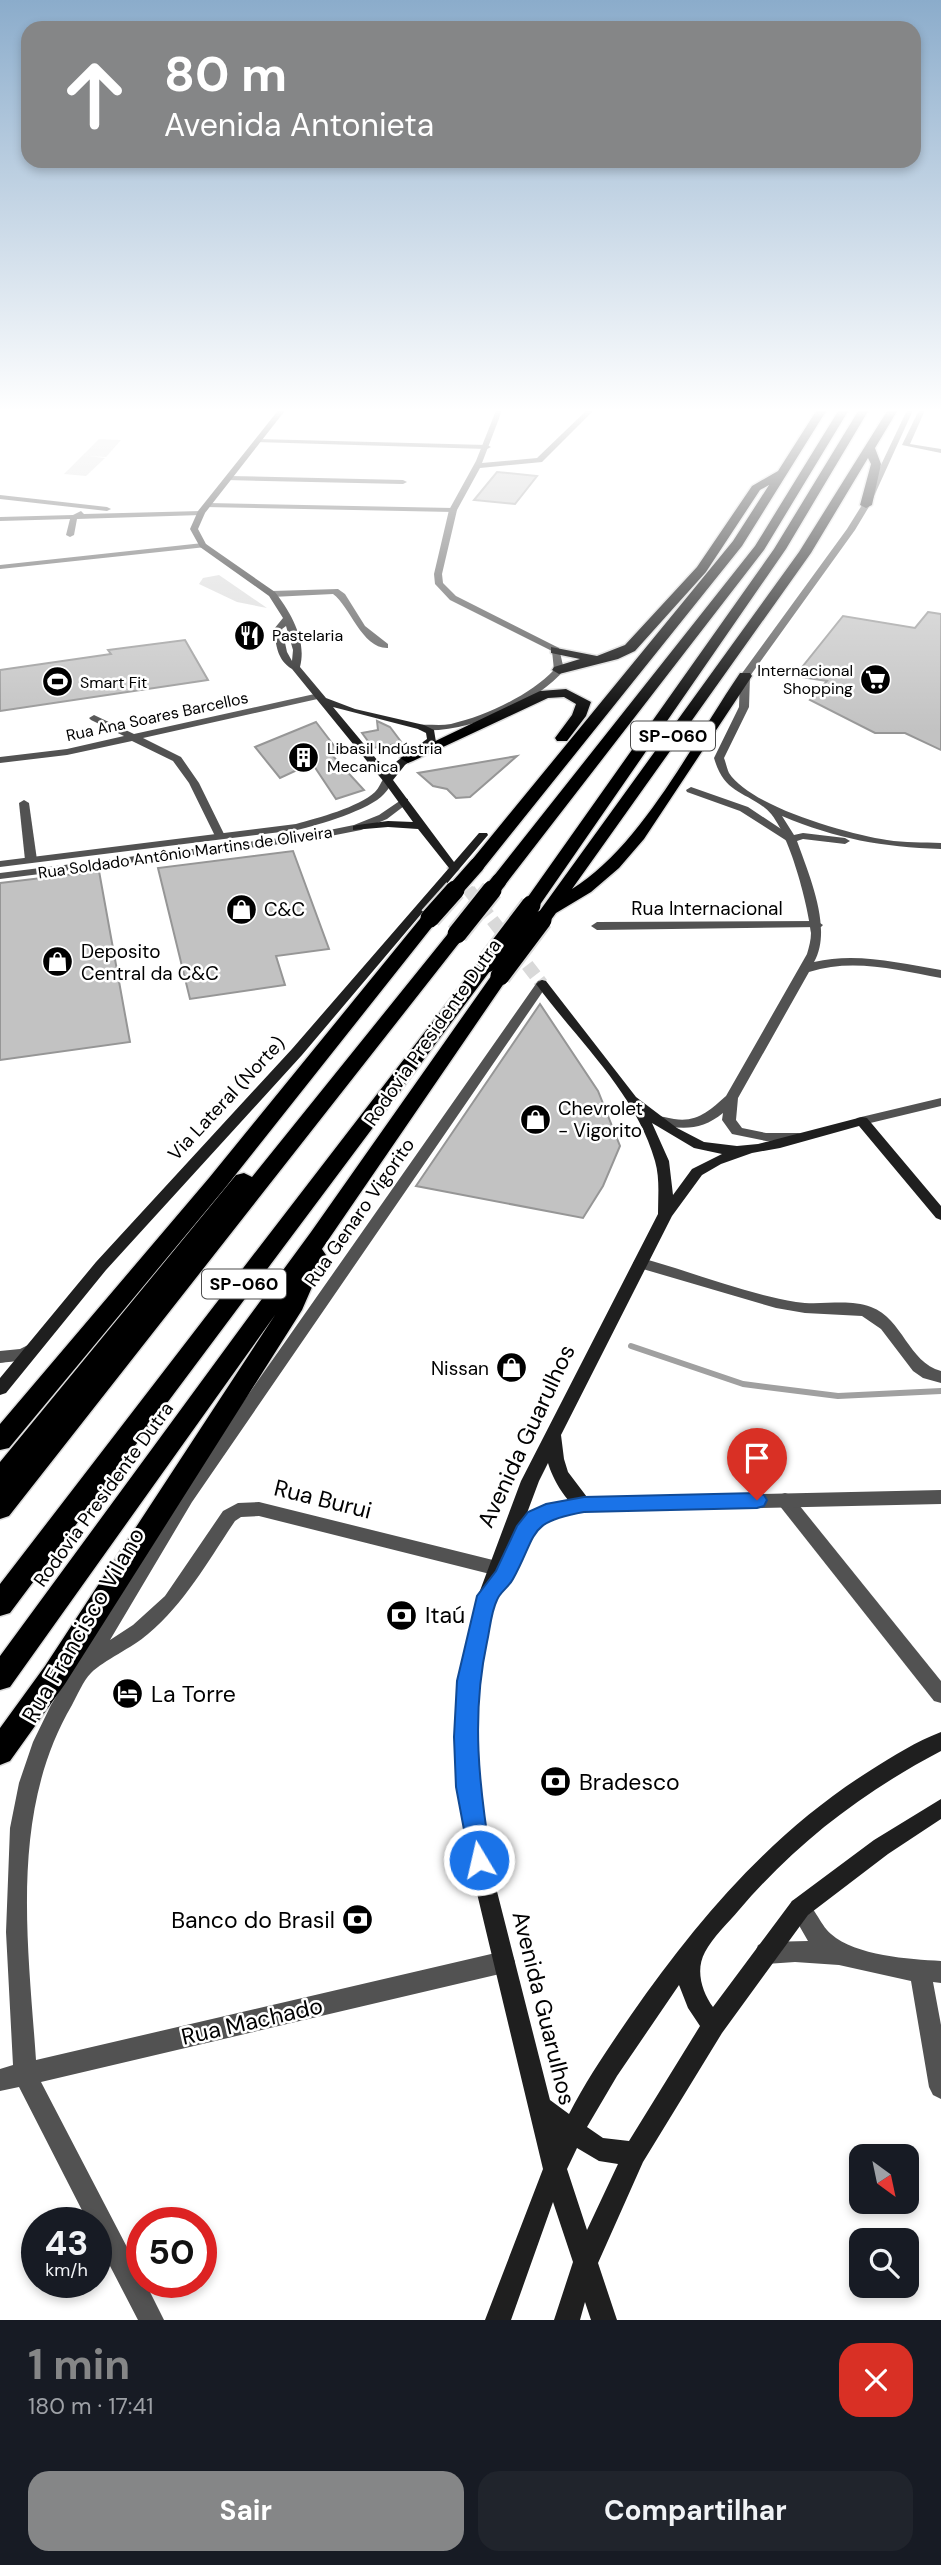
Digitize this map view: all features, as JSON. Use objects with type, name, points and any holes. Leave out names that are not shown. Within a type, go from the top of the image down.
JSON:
[{"type":"highway","points":[[559,670],[624,652],[702,569],[737,516]]},
{"type":"highway","points":[[0,1441],[217,1183],[430,918],[738,544],[755,516]]},
{"type":"highway","name":"Rodovia Presidente Dutra","points":[[0,1509],[499,881],[760,547],[779,516]]},
{"type":"highway","name":"Rodovia Presidente Dutra","points":[[540,912],[800,516]]},
{"type":"highway","name":"Rodovia Presidente Dutra","points":[[0,1605],[540,912],[805,553],[828,516]]},
{"type":"highway","points":[[556,650],[608,658]]},
{"type":"highway","points":[[540,912],[585,889],[614,865],[661,804],[705,732],[745,676]]},
{"type":"highway","points":[[408,758],[535,698],[555,692],[581,699],[584,707],[579,716],[483,835],[480,860]]},
{"type":"highway","name":"Rodovia Presidente Dutra","points":[[0,1678],[319,1237],[494,969]]},
{"type":"highway","points":[[0,1479],[328,1079],[363,1039],[378,1033]]},
{"type":"highway","points":[[0,1752],[55,1675],[294,1304],[313,1265],[319,1237]]},
{"type":"main road","points":[[200,516],[194,529],[203,545],[272,594],[281,605],[292,627],[298,657],[295,667]]},
{"type":"main road","points":[[287,619],[278,629],[285,658],[388,780],[450,865]]},
{"type":"main road","points":[[321,698],[381,719],[421,727],[431,732],[432,740],[396,768],[388,780]]},
{"type":"main road","points":[[346,732],[354,724],[381,719]]},
{"type":"main road","points":[[357,828],[388,824],[422,826]]},
{"type":"main road","name":"Via Lateral (Norte)","points":[[0,1390],[132,1231],[297,1052],[483,835]]},
{"type":"main road","name":"Avenida Guarulhos","points":[[542,984],[632,1100],[649,1129],[663,1163],[665,1215],[530,1481],[487,1596],[468,1681],[465,1737],[468,1787],[479,1860],[555,2170],[604,2320]]},
{"type":"main road","points":[[632,1100],[656,1119],[699,1145],[726,1152],[747,1150]]},
{"type":"main road","points":[[665,1215],[697,1172],[716,1161],[747,1150],[862,1121],[941,1215]]},
{"type":"main road","points":[[554,1432],[553,1460],[563,1480],[584,1505]]},
{"type":"main road","points":[[498,2320],[572,2132],[634,2031],[696,1941],[744,1885],[789,1842],[837,1802],[882,1773],[941,1741]]},
{"type":"main road","points":[[567,2320],[586,2260],[635,2154],[714,2025],[766,1953],[800,1908],[881,1847],[941,1808]]},
{"type":"main road","points":[[696,1941],[688,1974],[690,1988],[696,2003],[714,2025]]},
{"type":"main road","points":[[539,2107],[599,2149],[635,2154]]},
{"type":"street","points":[[0,519],[93,516]]},
{"type":"street","points":[[421,727],[446,727],[469,721],[542,687],[559,670],[556,650],[453,598],[439,584],[438,575],[452,516]]},
{"type":"street","points":[[859,516],[827,566],[745,676],[744,707],[719,758],[719,766],[724,778],[733,785],[771,806],[823,828],[888,843]]},
{"type":"street","points":[[70,535],[74,517]]},
{"type":"street","points":[[0,567],[203,545]]},
{"type":"street","points":[[272,594],[335,591],[342,596],[362,628],[385,646]]},
{"type":"street","name":"Rua Ana Soares Barcellos","points":[[0,760],[67,752],[321,698]]},
{"type":"street","points":[[94,718],[177,759],[194,783],[220,836]]},
{"type":"street","name":"Rua Soldado Antônio Martins de Oliveira","points":[[0,864],[297,827],[322,820],[373,798],[383,790],[388,780]]},
{"type":"street","points":[[691,790],[744,809],[791,839],[803,836],[941,846]]},
{"type":"street","name":"Rua Soldado Antônio Martins de Oliveira","points":[[0,876],[304,838],[357,828],[383,817],[404,801]]},
{"type":"street","points":[[24,803],[31,860]]},
{"type":"street","points":[[771,806],[791,839],[808,890],[817,931],[828,950],[847,959]]},
{"type":"street","points":[[297,827],[304,838]]},
{"type":"street","points":[[117,849],[120,861]]},
{"type":"street","name":"Rua Internacional","points":[[597,926],[817,931]]},
{"type":"street","points":[[656,1119],[677,1125],[697,1124],[716,1113],[731,1098],[813,954],[817,931]]},
{"type":"street","points":[[802,970],[823,962],[847,959],[941,974]]},
{"type":"street","name":"Rua Genaro Vigorito","points":[[186,1497],[542,984]]},
{"type":"street","points":[[731,1098],[729,1120],[737,1131],[766,1137],[798,1138]]},
{"type":"street","points":[[862,1121],[941,1102]]},
{"type":"street","points":[[640,1263],[769,1302],[801,1308],[869,1312],[879,1319],[921,1370],[941,1377]]},
{"type":"street","points":[[0,1357],[23,1354],[35,1347]]},
{"type":"street","name":"Rua Francisco Vilano","points":[[25,2074],[17,1932],[20,1828],[29,1783],[40,1748],[80,1672],[186,1497]]},
{"type":"street","points":[[487,1596],[504,1576],[524,1532],[535,1518],[553,1510],[584,1505],[941,1497]]},
{"type":"street","points":[[785,1500],[941,1695]]},
{"type":"street","name":"Rua Burui","points":[[80,1672],[139,1630],[171,1601],[224,1521],[239,1510],[259,1509],[497,1568]]},
{"type":"street","points":[[800,1908],[811,1931],[822,1943],[839,1954]]},
{"type":"street","points":[[766,1953],[839,1954],[880,1965],[931,1971],[941,2087]]},
{"type":"street","name":"Rua Machado","points":[[0,2080],[504,1962]]},
{"type":"street","points":[[25,2074],[151,2320]]},
{"type":"shaded area","points":[[219,575],[267,608],[237,602],[199,584],[203,578]]},
{"type":"building","name":"Internacional Shopping","points":[[928,612],[941,614],[941,750],[905,733],[875,733],[810,700],[827,681],[795,676],[843,616],[915,628]]},
{"type":"building","points":[[185,640],[208,680],[0,711],[0,670],[111,654],[108,650]]},
{"type":"building","points":[[377,721],[390,727],[402,743],[373,748],[362,733],[378,730]]},
{"type":"building","points":[[316,722],[338,751],[331,754],[364,790],[336,799],[312,763],[280,778],[255,747]]},
{"type":"building","points":[[517,756],[470,797],[456,798],[447,789],[433,786],[418,773]]},
{"type":"building","name":"C&C","points":[[293,851],[329,949],[276,956],[285,985],[190,999],[158,868]]},
{"type":"building","name":"Deposito Central da C&C","points":[[99,871],[130,1042],[0,1060],[0,883]]},
{"type":"building","name":"Chevrolet - Vigorito","points":[[540,1004],[598,1091],[620,1146],[603,1186],[583,1218],[416,1186]]},
{"type":"waterway","points":[[631,1346],[743,1384],[838,1396],[941,1391]]},
{"type":"tunnel","points":[[450,865],[470,891]]},
{"type":"tunnel","points":[[469,890],[542,984]]},
{"type":"place","name":"Pastelaria","points":[[249,635]]},
{"type":"place","name":"Internacional Shopping","points":[[876,679]]},
{"type":"place","name":"Smart Fit","points":[[57,682]]},
{"type":"place","name":"Libasil Indústria Mecanica","points":[[304,757]]},
{"type":"place","name":"C&C","points":[[241,909]]},
{"type":"place","name":"Deposito Central da C&C","points":[[58,962]]},
{"type":"place","name":"Chevrolet - Vigorito","points":[[535,1119]]},
{"type":"place","name":"Nissan","points":[[512,1368]]},
{"type":"place","name":"Itaú","points":[[402,1615]]},
{"type":"place","name":"La Torre","points":[[128,1694]]},
{"type":"place","name":"Bradesco","points":[[556,1782]]},
{"type":"place","name":"Banco do Brasil","points":[[358,1920]]},
{"type":"route","points":[[479,1860],[468,1787],[465,1737],[468,1681],[487,1596],[504,1576],[524,1532],[535,1518],[553,1510],[584,1505],[757,1500]]}]
